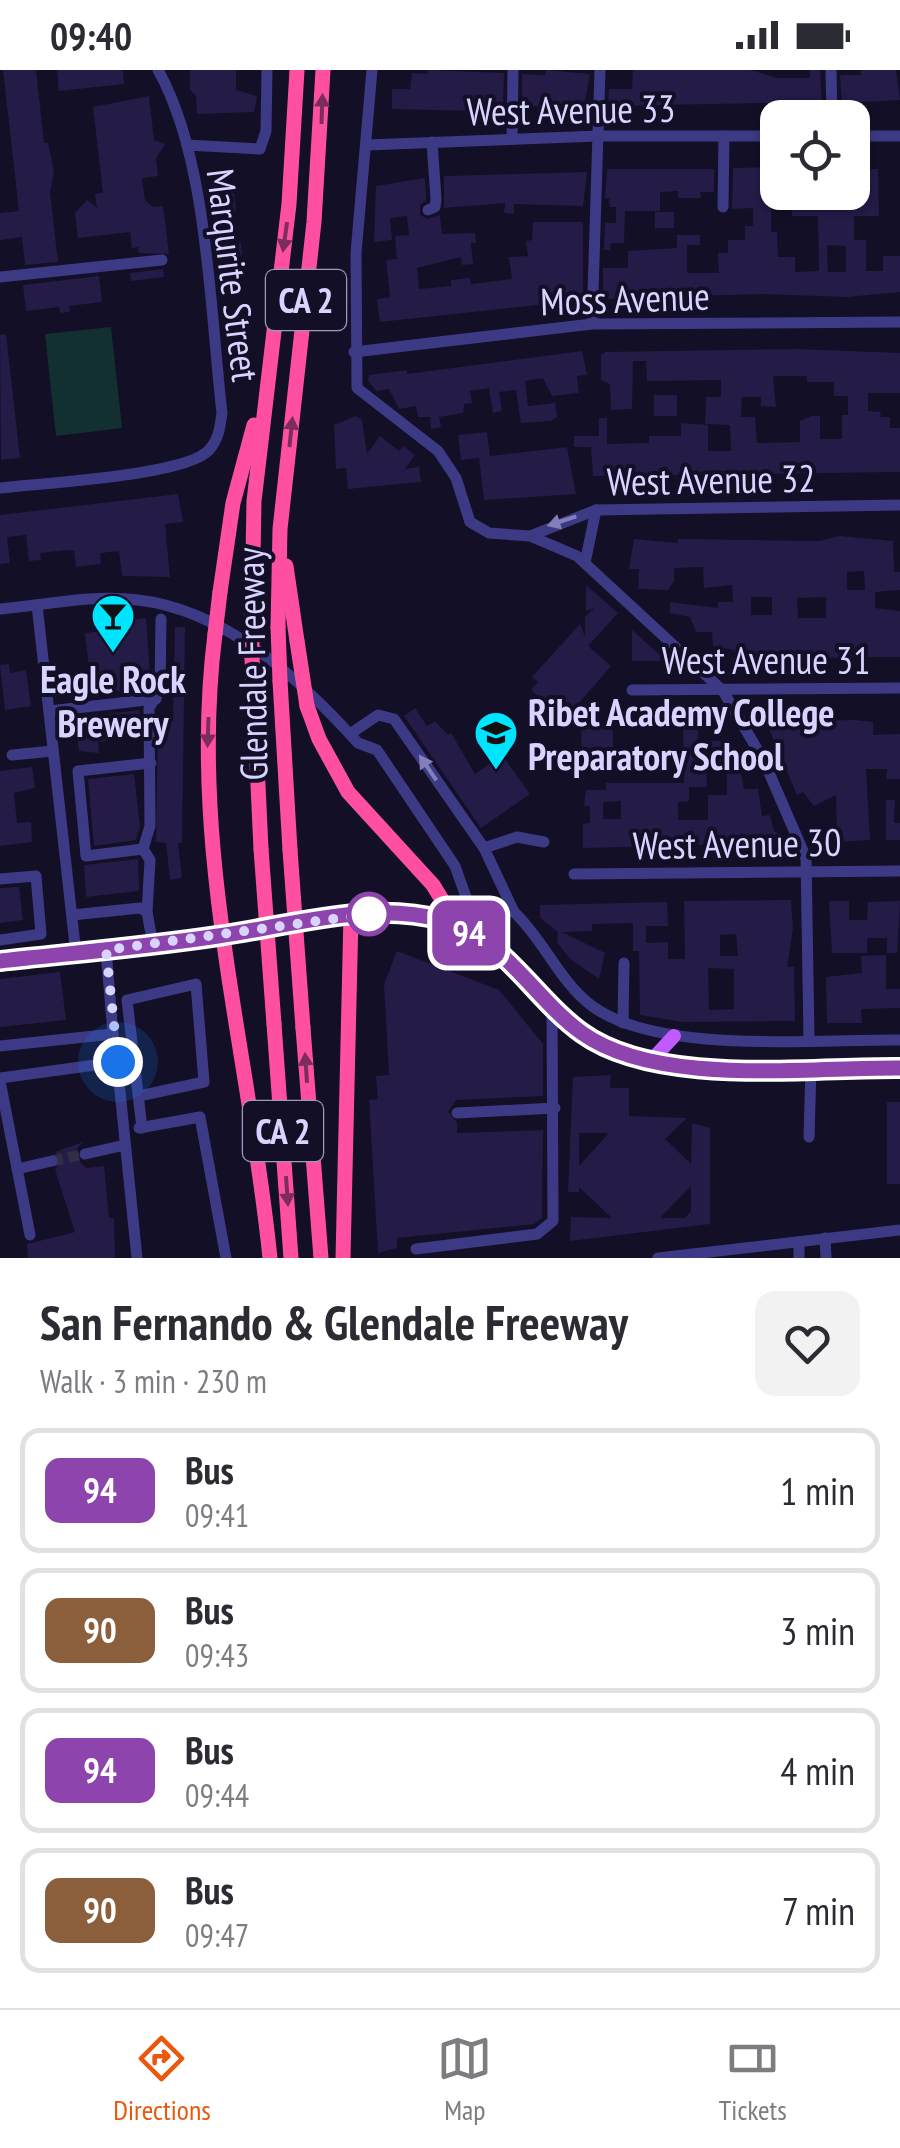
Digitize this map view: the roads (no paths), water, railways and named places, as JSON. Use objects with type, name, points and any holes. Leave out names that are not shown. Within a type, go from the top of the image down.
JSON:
[{"type":"highway","name":"Glendale Freeway","points":[[291,1258],[262,849],[252,610],[254,501],[289,204],[297,70]]},
{"type":"highway","name":"Glendale Freeway","points":[[321,1258],[290,850],[278,627],[280,529],[314,222],[324,70]]},
{"type":"highway","points":[[266,383],[232,503],[215,634],[207,742],[209,832],[221,936],[269,1251]]},
{"type":"highway","points":[[280,529],[307,706],[335,772],[434,884],[447,920]]},
{"type":"highway","points":[[344,1258],[351,915]]},
{"type":"main road","points":[[2,961],[153,945],[351,915],[411,913],[447,920],[508,960],[552,1006],[592,1039],[648,1062],[706,1068],[900,1068]]},
{"type":"main road","points":[[648,1062],[674,1036]]},
{"type":"street","name":"Marqurite Street","points":[[0,488],[173,466],[208,452],[218,436],[222,413],[187,145],[172,94],[158,70]]},
{"type":"street","points":[[187,145],[260,148],[266,131],[266,70]]},
{"type":"street","points":[[372,70],[356,253],[357,388],[438,451],[456,478],[470,522],[489,533],[530,536],[585,563],[723,691],[764,761],[808,872],[809,1039]]},
{"type":"street","points":[[512,139],[513,70]]},
{"type":"street","points":[[592,324],[600,70]]},
{"type":"street","points":[[830,70],[831,100]]},
{"type":"street","name":"West Avenue 33","points":[[367,144],[598,136],[760,136]]},
{"type":"street","points":[[723,208],[724,136]]},
{"type":"street","points":[[870,136],[900,136]]},
{"type":"street","points":[[428,210],[435,206],[436,199],[432,142]]},
{"type":"street","points":[[0,277],[162,260]]},
{"type":"street","name":"Moss Avenue","points":[[354,352],[592,324],[900,322]]},
{"type":"street","name":"West Avenue 32","points":[[530,536],[596,510],[900,505]]},
{"type":"street","points":[[585,563],[596,510]]},
{"type":"street","points":[[0,610],[140,600],[200,617],[260,652],[358,743],[377,750],[456,866],[471,911]]},
{"type":"street","points":[[37,606],[76,954]]},
{"type":"street","points":[[153,945],[147,912],[150,860],[143,849],[150,826],[149,708],[156,699],[161,618]]},
{"type":"street","name":"West Avenue 31","points":[[632,690],[900,688]]},
{"type":"street","points":[[49,711],[156,699]]},
{"type":"street","points":[[350,734],[378,715],[394,718],[484,848],[514,912],[575,991],[623,1023],[674,1036],[900,1040]]},
{"type":"street","points":[[12,755],[54,751]]},
{"type":"street","points":[[143,849],[86,856],[78,771],[152,763]]},
{"type":"street","points":[[484,848],[517,838],[544,842]]},
{"type":"street","name":"West Avenue 30","points":[[574,874],[900,871]]},
{"type":"street","points":[[0,879],[36,876],[44,957]]},
{"type":"street","points":[[447,920],[491,907],[514,912]]},
{"type":"street","points":[[72,914],[140,908],[147,912]]},
{"type":"street","points":[[2,961],[1,940],[40,934]]},
{"type":"street","points":[[106,950],[137,1258]]},
{"type":"street","points":[[623,1023],[624,963]]},
{"type":"street","points":[[138,1096],[204,1082],[196,984],[128,1000],[138,1096],[142,1128]]},
{"type":"street","points":[[416,1249],[538,1234],[553,1221],[552,1006]]},
{"type":"street","points":[[0,1046],[113,1034]]},
{"type":"street","points":[[30,1235],[0,1080],[118,1062]]},
{"type":"street","points":[[809,1137],[811,1067]]},
{"type":"street","points":[[457,1113],[555,1108]]},
{"type":"street","points":[[123,1131],[200,1117],[226,1258]]},
{"type":"street","points":[[85,1154],[125,1146]]},
{"type":"street","points":[[17,1169],[52,1161]]},
{"type":"street","points":[[658,1258],[900,1230]]},
{"type":"street","points":[[825,1238],[826,1258]]},
{"type":"street","points":[[798,1242],[799,1258]]},
{"type":"tunnel","points":[[52,1161],[85,1154]]},
{"type":"place","name":"Eagle Rock Brewery","points":[[113,654]]},
{"type":"place","name":"Ribet Academy College Preparatory School","points":[[496,771]]}]
